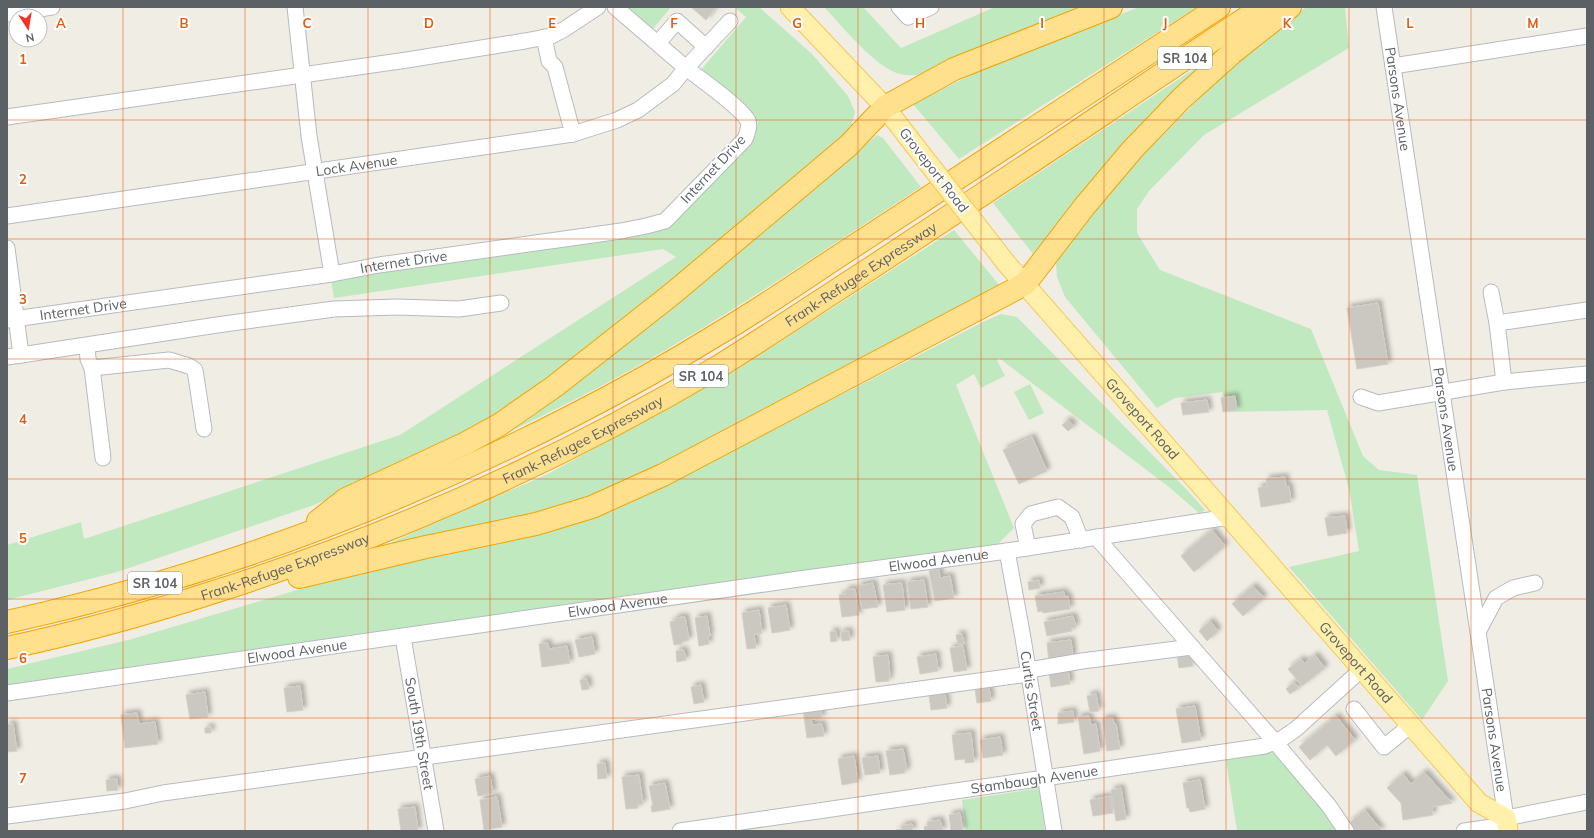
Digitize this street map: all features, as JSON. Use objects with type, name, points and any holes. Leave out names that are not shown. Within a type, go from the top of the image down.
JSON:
[{"type":"highway","points":[[300,536],[346,499],[466,443],[499,425],[555,386],[672,294],[848,146],[884,107],[954,70],[1111,7]]},
{"type":"highway","name":"Frank-Refugee Expressway","points":[[7,622],[131,591],[232,560],[300,536],[416,489],[491,456],[575,414],[720,334],[1219,7]]},
{"type":"highway","name":"Frank-Refugee Expressway","points":[[7,648],[97,627],[262,577],[354,544],[453,503],[580,442],[672,393],[722,364],[1041,156],[1201,47],[1263,7]]},
{"type":"highway","points":[[262,577],[290,579],[426,547],[536,524],[592,508],[663,475],[1025,284],[1084,207],[1148,133],[1182,98],[1232,53],[1290,7]]},
{"type":"main road","name":"Groveport Road","points":[[790,7],[884,107],[1006,263],[1230,517],[1362,670],[1479,803],[1507,825]]},
{"type":"street","points":[[7,14],[52,7]]},
{"type":"street","points":[[295,7],[309,136],[332,274]]},
{"type":"street","points":[[7,117],[407,60],[544,37],[563,30],[598,7]]},
{"type":"street","points":[[615,7],[686,68]]},
{"type":"street","points":[[899,7],[908,17],[930,7]]},
{"type":"street","name":"Parsons Avenue","points":[[1384,7],[1507,825]]},
{"type":"street","points":[[658,43],[677,21],[706,47]]},
{"type":"street","name":"Lock Avenue","points":[[7,216],[573,134],[617,120],[638,110],[673,84],[730,21]]},
{"type":"street","points":[[1393,66],[1587,36]]},
{"type":"street","points":[[544,37],[549,61],[555,67],[573,134]]},
{"type":"street","name":"Internet Drive","points":[[12,320],[332,274],[379,265],[621,231],[665,221],[745,139],[749,128],[748,121],[740,111],[686,68]]},
{"type":"street","points":[[7,248],[14,356],[334,309],[397,307],[459,309],[501,303]]},
{"type":"street","points":[[1491,292],[1497,323],[1504,382]]},
{"type":"street","points":[[1497,323],[1587,310]]},
{"type":"street","points":[[87,346],[88,359],[92,368],[103,458]]},
{"type":"street","points":[[92,368],[169,360],[189,366],[195,370],[204,430]]},
{"type":"street","points":[[1361,397],[1378,403],[1504,382],[1587,374]]},
{"type":"street","points":[[1028,548],[1023,524],[1031,514],[1058,507],[1072,517],[1081,540]]},
{"type":"street","name":"Elwood Avenue","points":[[7,693],[799,579],[1028,548],[1230,517]]},
{"type":"street","points":[[1096,537],[1275,742],[1329,806],[1346,831]]},
{"type":"street","name":"Curtis Street","points":[[1007,551],[1029,672],[1054,831]]},
{"type":"street","points":[[1478,632],[1496,598],[1513,588],[1535,583]]},
{"type":"street","name":"South 19th Street","points":[[403,637],[436,831]]},
{"type":"street","points":[[7,816],[125,801],[163,793],[424,758],[1029,672],[1082,661],[1192,647]]},
{"type":"street","name":"Stambaugh Avenue","points":[[680,831],[1245,749],[1275,742],[1296,728],[1362,670]]},
{"type":"street","points":[[1354,709],[1384,747],[1411,725]]},
{"type":"street","points":[[1464,831],[1507,825],[1587,802]]},
{"type":"green space","points":[[628,7],[671,7],[653,29]]},
{"type":"green space","points":[[734,7],[759,7],[812,54],[848,96],[855,112],[848,139],[715,248],[521,401],[421,455],[314,505],[117,572],[7,600],[7,545],[81,522],[84,539],[400,435],[676,257],[663,249],[334,298],[331,280],[641,234],[666,225],[755,134],[758,122],[700,71],[746,17]]},
{"type":"green space","points":[[824,7],[863,7],[901,48],[995,7],[1089,7],[937,71],[918,75],[909,75],[900,74],[881,64],[850,35]]},
{"type":"green space","points":[[1139,7],[1197,7],[959,159],[913,104],[975,73]]},
{"type":"green space","points":[[1307,7],[1345,7],[1349,48],[1204,135],[1149,191],[1137,209],[1137,233],[1160,270],[1311,329],[1363,456],[1379,470],[1417,475],[1448,681],[1422,720],[1289,567],[1359,551],[1349,489],[1327,410],[1227,412],[1223,392],[1175,398],[1157,408],[1065,297],[1057,277],[1056,262],[1070,238],[1142,156],[1232,67],[1291,17]]},
{"type":"green space","points":[[1209,59],[1212,64],[1046,244],[1033,254],[993,203]]},
{"type":"green space","points":[[877,135],[883,138],[921,187],[780,279],[673,346],[598,387],[482,445],[771,223]]},
{"type":"green space","points":[[954,230],[1000,286],[597,497],[531,517],[393,548],[392,542],[548,474],[736,370]]},
{"type":"green space","points":[[1001,314],[1017,317],[1205,510],[1200,514],[1169,487],[999,358],[997,360],[1005,376],[981,388],[974,374],[956,385],[1014,528],[995,547],[7,689],[7,669],[132,639],[348,575],[553,531],[612,510],[734,450]]},
{"type":"green space","points":[[1030,384],[1044,413],[1029,420],[1014,392]]},
{"type":"green space","points":[[1272,751],[1343,831],[1237,831],[1226,760]]},
{"type":"green space","points":[[1040,788],[1045,831],[966,831],[962,800]]},
{"type":"building","points":[[691,7],[716,7],[706,20]]},
{"type":"building","points":[[1378,303],[1388,364],[1357,369],[1347,308]]},
{"type":"building","points":[[1235,396],[1237,410],[1223,412],[1221,398]]},
{"type":"building","points":[[1207,400],[1209,412],[1183,415],[1181,403]]},
{"type":"building","points":[[1068,420],[1074,426],[1068,431],[1062,425]]},
{"type":"building","points":[[1032,437],[1047,471],[1019,484],[1003,450]]},
{"type":"building","points":[[1285,477],[1286,487],[1289,486],[1291,502],[1261,507],[1258,488],[1267,486],[1266,479]]},
{"type":"building","points":[[1345,516],[1347,533],[1328,536],[1325,518]]},
{"type":"building","points":[[1212,530],[1225,546],[1194,572],[1181,556]]},
{"type":"building","points":[[939,569],[940,578],[950,576],[954,598],[935,601],[929,571]]},
{"type":"building","points":[[924,580],[928,607],[911,609],[907,582]]},
{"type":"building","points":[[1039,580],[1040,588],[1029,590],[1028,582]]},
{"type":"building","points":[[873,583],[878,607],[862,609],[858,586]]},
{"type":"building","points":[[902,583],[905,610],[887,612],[883,585]]},
{"type":"building","points":[[1253,586],[1264,598],[1243,616],[1232,604]]},
{"type":"building","points":[[855,589],[859,615],[842,617],[839,595],[846,594],[845,590]]},
{"type":"building","points":[[1064,592],[1065,597],[1068,596],[1070,609],[1043,613],[1042,611],[1038,612],[1035,596]]},
{"type":"building","points":[[786,605],[790,630],[772,633],[768,608]]},
{"type":"building","points":[[759,610],[762,633],[754,634],[756,648],[747,649],[742,613]]},
{"type":"building","points":[[707,616],[710,636],[708,636],[709,644],[699,646],[695,618]]},
{"type":"building","points":[[1073,616],[1076,627],[1071,628],[1072,631],[1047,636],[1044,622]]},
{"type":"building","points":[[685,617],[689,640],[682,642],[682,644],[674,645],[670,622],[675,621],[675,618]]},
{"type":"building","points":[[1210,621],[1218,631],[1207,641],[1199,631]]},
{"type":"building","points":[[836,631],[837,641],[831,642],[830,632]]},
{"type":"building","points":[[849,631],[850,640],[842,641],[841,632]]},
{"type":"building","points":[[962,634],[964,644],[958,645],[956,635]]},
{"type":"building","points":[[592,637],[595,654],[579,657],[575,640]]},
{"type":"building","points":[[1071,640],[1073,658],[1049,662],[1047,643]]},
{"type":"building","points":[[548,643],[549,649],[567,646],[570,663],[542,667],[539,644]]},
{"type":"building","points":[[963,646],[967,670],[954,672],[950,648]]},
{"type":"building","points":[[684,650],[686,660],[677,662],[676,651]]},
{"type":"building","points":[[1191,653],[1193,666],[1179,668],[1177,655]]},
{"type":"building","points":[[936,654],[938,671],[920,674],[917,657]]},
{"type":"building","points":[[888,655],[889,681],[876,682],[873,657]]},
{"type":"building","points":[[1315,655],[1325,668],[1302,686],[1288,669],[1301,659],[1305,663]]},
{"type":"building","points":[[1068,669],[1070,684],[1051,687],[1049,672]]},
{"type":"building","points":[[587,679],[589,689],[582,690],[580,680]]},
{"type":"building","points":[[1294,682],[1299,688],[1290,694],[1286,689]]},
{"type":"building","points":[[701,685],[704,702],[694,704],[691,687]]},
{"type":"building","points":[[300,686],[303,710],[287,712],[284,688]]},
{"type":"building","points":[[989,687],[991,701],[977,703],[975,689]]},
{"type":"building","points":[[205,692],[208,717],[190,719],[186,695]]},
{"type":"building","points":[[945,693],[947,708],[931,710],[929,695]]},
{"type":"building","points":[[1096,694],[1099,711],[1090,712],[1087,696]]},
{"type":"building","points":[[820,706],[822,718],[811,719],[812,725],[822,724],[824,736],[807,738],[803,709]]},
{"type":"building","points":[[1195,706],[1201,740],[1182,743],[1176,709]]},
{"type":"building","points":[[1073,711],[1074,722],[1058,724],[1058,713]]},
{"type":"building","points":[[137,713],[139,724],[155,722],[158,744],[125,748],[121,715]]},
{"type":"building","points":[[1089,716],[1091,725],[1096,724],[1100,751],[1084,754],[1078,717]]},
{"type":"building","points":[[1336,716],[1355,740],[1336,756],[1327,745],[1310,760],[1299,747]]},
{"type":"building","points":[[1113,718],[1114,724],[1116,724],[1120,749],[1107,751],[1102,719]]},
{"type":"building","points":[[13,724],[17,751],[7,752],[7,725]]},
{"type":"building","points":[[211,727],[211,733],[205,733],[205,728]]},
{"type":"building","points":[[971,733],[974,762],[965,763],[965,759],[955,760],[952,735]]},
{"type":"building","points":[[1000,737],[1003,755],[983,758],[980,740]]},
{"type":"building","points":[[903,749],[907,770],[904,770],[905,773],[890,775],[886,751]]},
{"type":"building","points":[[854,756],[858,782],[842,785],[838,759]]},
{"type":"building","points":[[878,756],[880,773],[865,775],[862,758]]},
{"type":"building","points":[[605,763],[607,778],[598,779],[597,764]]},
{"type":"building","points":[[1424,772],[1452,803],[1432,807],[1433,815],[1403,820],[1401,803],[1387,788],[1403,774],[1411,784]]},
{"type":"building","points":[[639,775],[643,804],[637,804],[638,808],[626,809],[622,777]]},
{"type":"building","points":[[490,776],[493,793],[478,796],[475,779]]},
{"type":"building","points":[[117,779],[118,790],[107,791],[106,780]]},
{"type":"building","points":[[1200,780],[1205,809],[1190,812],[1189,808],[1187,808],[1183,783]]},
{"type":"building","points":[[665,783],[670,809],[652,812],[651,806],[653,806],[649,786]]},
{"type":"building","points":[[1121,788],[1126,819],[1116,821],[1111,790]]},
{"type":"building","points":[[1110,796],[1113,813],[1093,816],[1090,800]]},
{"type":"building","points":[[497,797],[502,827],[484,830],[480,800]]},
{"type":"building","points":[[415,807],[418,831],[401,831],[398,809]]},
{"type":"building","points":[[1365,810],[1382,831],[1356,831],[1349,823]]},
{"type":"building","points":[[960,813],[963,831],[951,831],[949,815]]},
{"type":"building","points":[[940,820],[943,831],[925,831],[924,827],[928,826],[927,822]]},
{"type":"building","points":[[912,824],[913,831],[896,831],[902,829],[901,826]]}]
